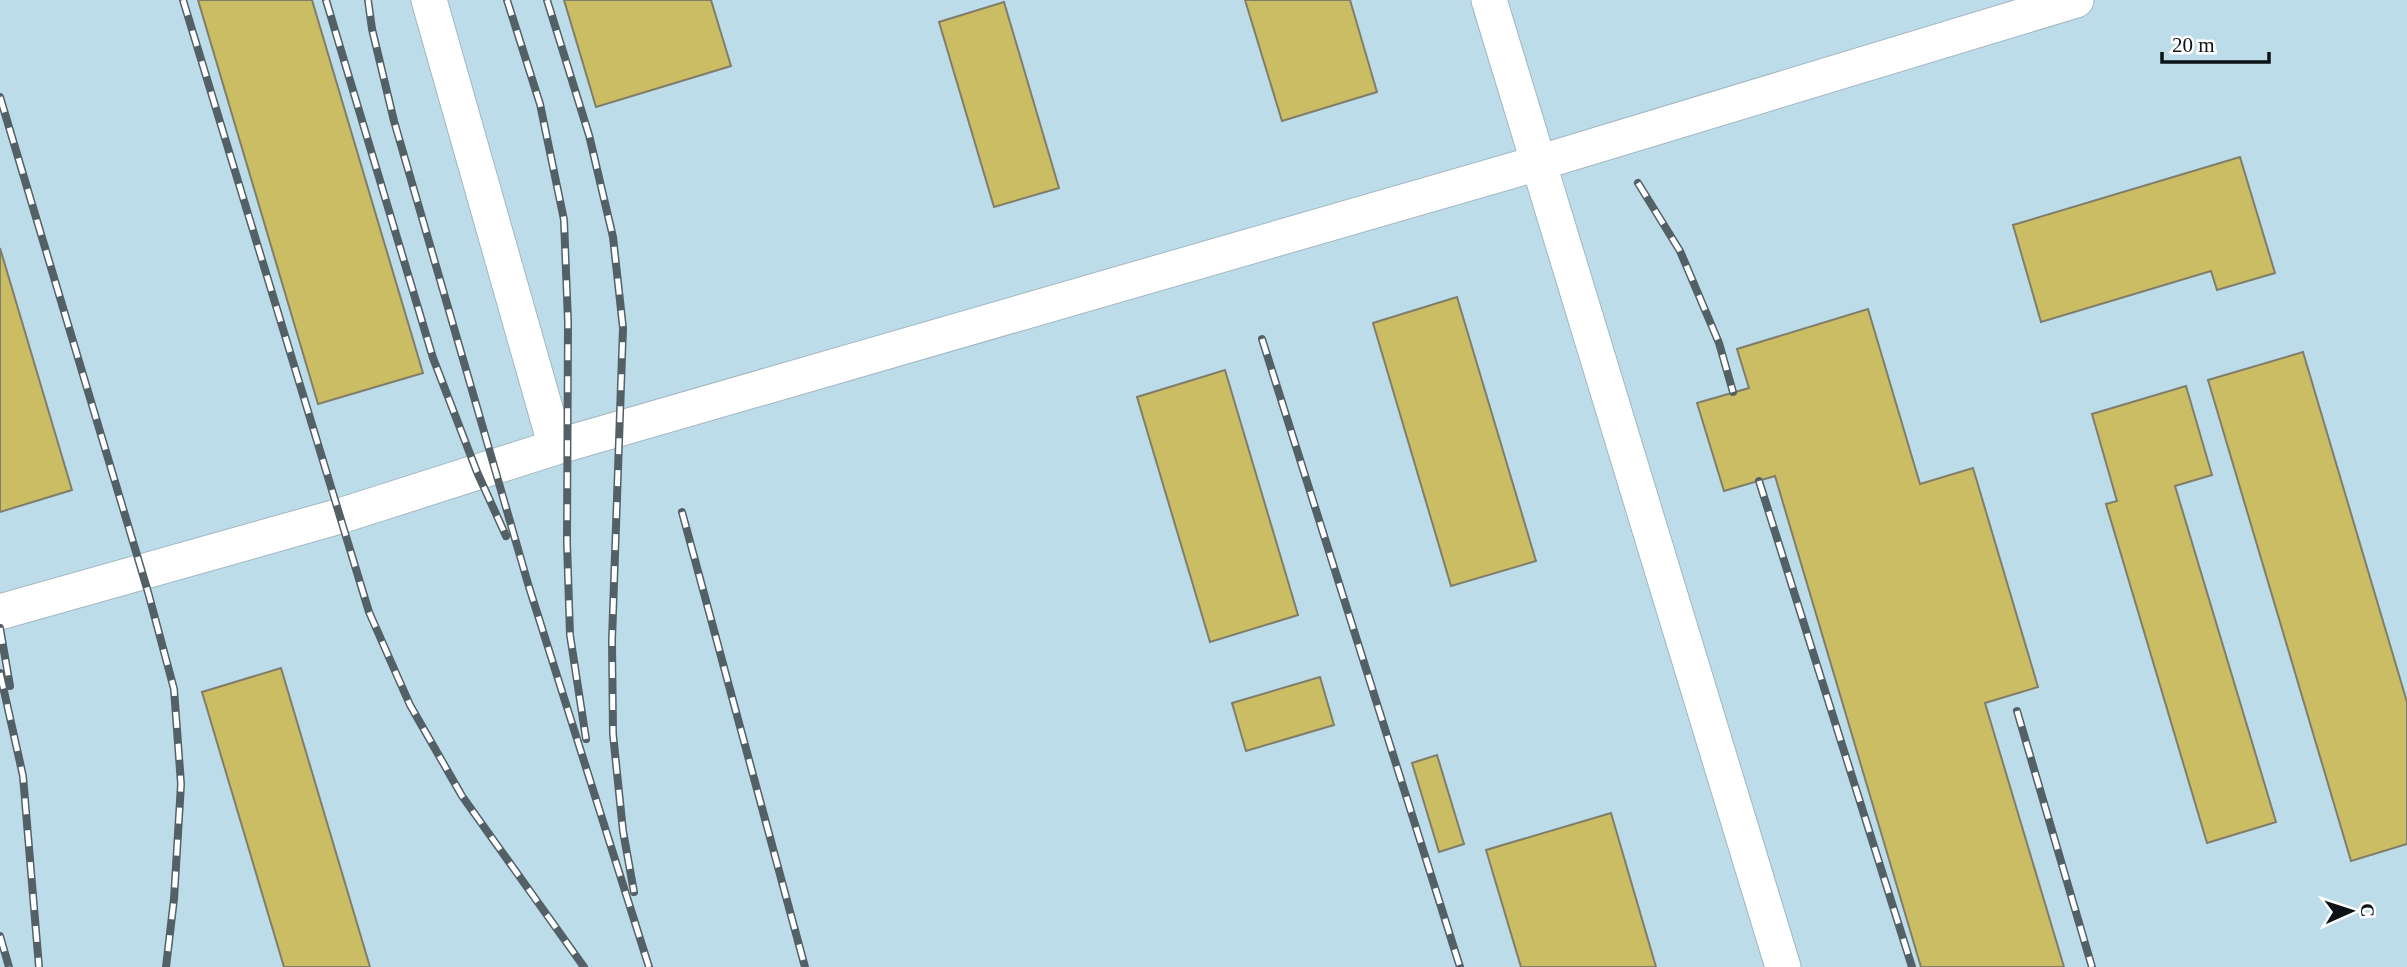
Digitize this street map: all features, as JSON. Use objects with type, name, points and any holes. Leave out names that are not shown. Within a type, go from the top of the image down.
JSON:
[{"type":"lane","points":[[429,0],[556,447]]},
{"type":"lane","points":[[1489,0],[1783,967]]},
{"type":"lane","points":[[0,612],[340,516],[556,447],[1538,163],[2076,0]]},
{"type":"shaded area","points":[[0,0],[2407,0],[2407,967],[0,967]]},
{"type":"building","points":[[198,0],[312,0],[423,373],[318,404]]},
{"type":"building","points":[[564,0],[711,0],[731,66],[596,107]]},
{"type":"building","points":[[1245,0],[1350,0],[1377,92],[1282,121]]},
{"type":"building","points":[[1004,2],[1059,188],[994,207],[939,22]]},
{"type":"building","points":[[2240,157],[2275,273],[2217,290],[2211,271],[2041,322],[2013,225]]},
{"type":"building","points":[[0,248],[72,490],[0,512]]},
{"type":"building","points":[[1457,297],[1536,561],[1451,586],[1373,323]]},
{"type":"building","points":[[1868,309],[1920,484],[1973,468],[2038,687],[1985,703],[2064,967],[1921,967],[1775,476],[1724,491],[1697,403],[1749,388],[1737,349]]},
{"type":"building","points":[[2303,352],[2407,702],[2407,844],[2351,861],[2208,380]]},
{"type":"building","points":[[1225,370],[1298,615],[1210,642],[1137,397]]},
{"type":"building","points":[[2186,386],[2212,475],[2175,486],[2276,822],[2207,843],[2106,504],[2117,501],[2092,414]]},
{"type":"building","points":[[281,668],[370,967],[284,967],[202,692]]},
{"type":"building","points":[[1320,677],[1334,725],[1246,751],[1232,703]]},
{"type":"building","points":[[1437,755],[1464,844],[1439,852],[1412,763]]},
{"type":"building","points":[[1611,813],[1656,967],[1521,967],[1486,850]]},
{"type":"railway","points":[[183,0],[369,612],[410,705],[462,796],[584,967]]},
{"type":"railway","points":[[326,0],[433,358],[477,472],[506,536]]},
{"type":"railway","points":[[368,0],[372,29],[394,121],[529,587],[649,967]]},
{"type":"railway","points":[[507,0],[540,104],[564,220],[568,322],[567,543],[570,635],[586,739]]},
{"type":"railway","points":[[547,0],[589,135],[613,237],[623,328],[612,640],[613,734],[623,831],[634,892]]},
{"type":"railway","points":[[0,97],[148,592],[174,689],[181,784],[174,899],[166,967]]},
{"type":"railway","points":[[1638,183],[1680,251],[1719,343],[1733,392]]},
{"type":"railway","points":[[1262,339],[1460,967]]},
{"type":"railway","points":[[1759,481],[1912,967]]},
{"type":"railway","points":[[682,512],[805,967]]},
{"type":"railway","points":[[0,628],[10,686]]},
{"type":"railway","points":[[0,673],[23,776],[39,967]]},
{"type":"railway","points":[[2017,711],[2092,967]]},
{"type":"railway","points":[[0,936],[9,967]]}]
